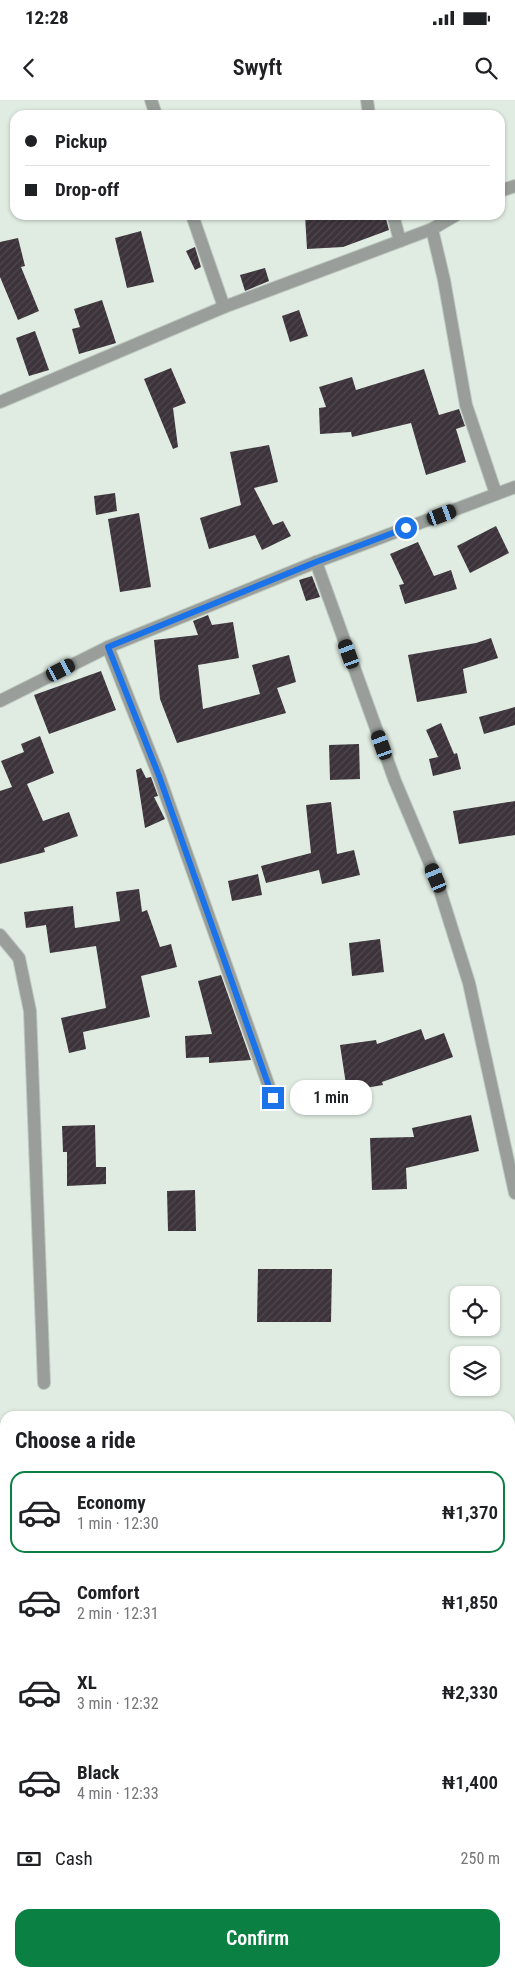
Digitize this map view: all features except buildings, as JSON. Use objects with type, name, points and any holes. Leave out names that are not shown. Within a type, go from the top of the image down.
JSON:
[{"type":"street","points":[[194,220],[224,306]]},
{"type":"street","points":[[394,220],[400,241]]},
{"type":"street","points":[[0,402],[224,306],[432,229],[447,220]]},
{"type":"street","points":[[432,229],[444,280],[466,405],[496,494]]},
{"type":"street","points":[[0,701],[108,647],[316,562],[496,494],[513,492]]},
{"type":"street","points":[[316,562],[394,782],[439,888],[469,983],[515,1193]]},
{"type":"street","points":[[108,647],[159,776],[273,1098]]},
{"type":"street","points":[[0,935],[19,958],[30,1011],[44,1383]]},
{"type":"route","points":[[273,1098],[159,776],[108,647],[316,562],[406,528]]}]
